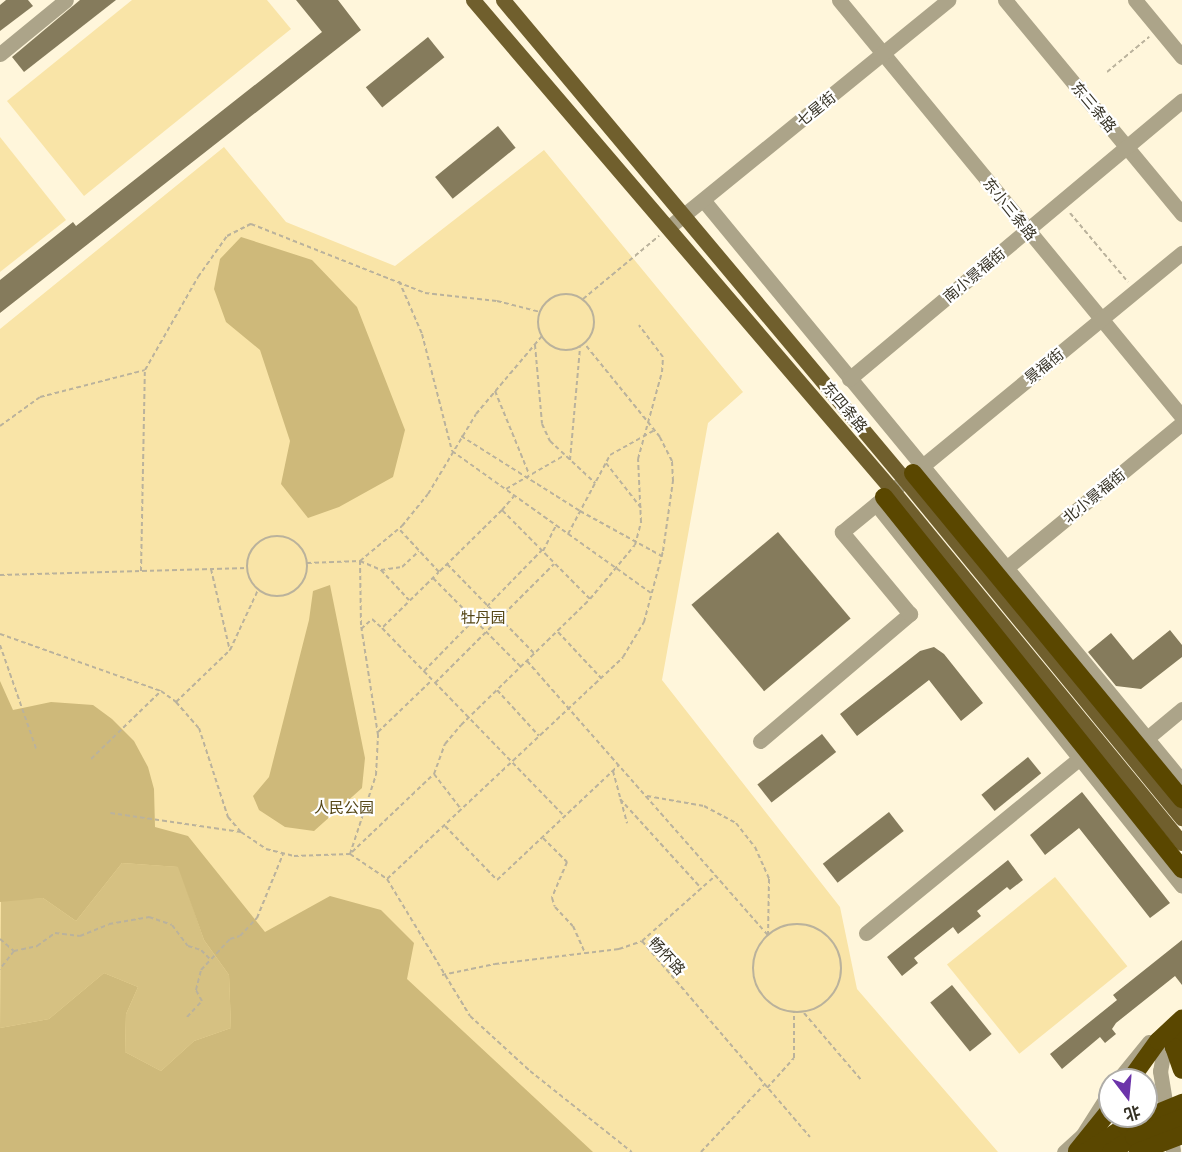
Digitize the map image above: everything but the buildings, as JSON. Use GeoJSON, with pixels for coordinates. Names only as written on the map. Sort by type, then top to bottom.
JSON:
{"type":"FeatureCollection","features":[{"type":"Feature","properties":{"kind":"highway"},"geometry":{"type":"LineString","coordinates":[[913,473],[957,556],[1182,869]]}},
{"type":"Feature","properties":{"kind":"highway"},"geometry":{"type":"LineString","coordinates":[[884,497],[957,556],[1182,799]]}},
{"type":"Feature","properties":{"kind":"highway"},"geometry":{"type":"LineString","coordinates":[[1180,1021],[1174,1047],[1182,1070]]}},
{"type":"Feature","properties":{"kind":"highway"},"geometry":{"type":"LineString","coordinates":[[1139,1068],[1158,1041],[1180,1021]]}},
{"type":"Feature","properties":{"kind":"highway"},"geometry":{"type":"LineString","coordinates":[[1086,1152],[1126,1126],[1182,1103]]}},
{"type":"Feature","properties":{"kind":"highway"},"geometry":{"type":"LineString","coordinates":[[1111,1152],[1134,1137],[1182,1118]]}},
{"type":"Feature","properties":{"kind":"highway"},"geometry":{"type":"LineString","coordinates":[[1077,1152],[1098,1125]]}},
{"type":"Feature","properties":{"kind":"highway"},"geometry":{"type":"LineString","coordinates":[[1138,1152],[1177,1146]]}},
{"type":"Feature","properties":{"kind":"main road","name":"东四条路"},"geometry":{"type":"LineString","coordinates":[[473,0],[669,227],[884,497]]}},
{"type":"Feature","properties":{"kind":"main road"},"geometry":{"type":"LineString","coordinates":[[503,0],[683,218],[913,473]]}},
{"type":"Feature","properties":{"kind":"main road"},"geometry":{"type":"LineString","coordinates":[[957,556],[1182,818]]}},
{"type":"Feature","properties":{"kind":"main road"},"geometry":{"type":"LineString","coordinates":[[957,556],[1182,843]]}},
{"type":"Feature","properties":{"kind":"street"},"geometry":{"type":"LineString","coordinates":[[0,54],[66,0]]}},
{"type":"Feature","properties":{"kind":"street","name":"东小三条路"},"geometry":{"type":"LineString","coordinates":[[839,0],[1182,417]]}},
{"type":"Feature","properties":{"kind":"street","name":"七星街"},"geometry":{"type":"LineString","coordinates":[[669,227],[704,201],[948,0]]}},
{"type":"Feature","properties":{"kind":"street","name":"东三条路"},"geometry":{"type":"LineString","coordinates":[[1005,0],[1182,214]]}},
{"type":"Feature","properties":{"kind":"street"},"geometry":{"type":"LineString","coordinates":[[1136,0],[1182,57]]}},
{"type":"Feature","properties":{"kind":"street","name":"南小景福街"},"geometry":{"type":"LineString","coordinates":[[849,379],[1182,101]]}},
{"type":"Feature","properties":{"kind":"street"},"geometry":{"type":"LineString","coordinates":[[704,201],[849,379],[913,473],[1005,569],[1182,781]]}},
{"type":"Feature","properties":{"kind":"street","name":"景福街"},"geometry":{"type":"LineString","coordinates":[[760,741],[910,614],[842,532],[1182,253]]}},
{"type":"Feature","properties":{"kind":"street","name":"北小景福街"},"geometry":{"type":"LineString","coordinates":[[1005,569],[1182,423]]}},
{"type":"Feature","properties":{"kind":"street"},"geometry":{"type":"LineString","coordinates":[[884,497],[1080,758],[1182,885]]}},
{"type":"Feature","properties":{"kind":"street"},"geometry":{"type":"LineString","coordinates":[[1146,739],[1182,709]]}},
{"type":"Feature","properties":{"kind":"street"},"geometry":{"type":"LineString","coordinates":[[866,933],[1080,758]]}},
{"type":"Feature","properties":{"kind":"street"},"geometry":{"type":"LineString","coordinates":[[1177,1146],[1160,1071],[1165,1038],[1180,1021]]}},
{"type":"Feature","properties":{"kind":"street"},"geometry":{"type":"LineString","coordinates":[[1127,1068],[1145,1045],[1180,1021]]}},
{"type":"Feature","properties":{"kind":"street"},"geometry":{"type":"LineString","coordinates":[[1064,1152],[1082,1136],[1098,1111]]}},
{"type":"Feature","properties":{"kind":"path"},"geometry":{"type":"LineString","coordinates":[[1107,72],[1159,28]]}},
{"type":"Feature","properties":{"kind":"path"},"geometry":{"type":"LineString","coordinates":[[1061,202],[1135,291]]}},
{"type":"Feature","properties":{"kind":"path"},"geometry":{"type":"LineString","coordinates":[[141,571],[145,370],[198,277],[227,236],[250,224],[425,293],[497,301],[540,312]]}},
{"type":"Feature","properties":{"kind":"path"},"geometry":{"type":"LineString","coordinates":[[583,299],[669,227]]}},
{"type":"Feature","properties":{"kind":"path"},"geometry":{"type":"LineString","coordinates":[[399,281],[422,334],[452,451],[651,593]]}},
{"type":"Feature","properties":{"kind":"path"},"geometry":{"type":"LineString","coordinates":[[556,296],[583,299],[589,306],[594,323],[584,343],[562,350],[542,336],[538,324],[540,312],[556,296]]}},
{"type":"Feature","properties":{"kind":"path"},"geometry":{"type":"LineString","coordinates":[[350,854],[434,774],[445,744],[468,718],[618,570],[635,545],[641,509],[638,459],[662,372],[663,357],[639,325]]}},
{"type":"Feature","properties":{"kind":"path"},"geometry":{"type":"LineString","coordinates":[[360,561],[399,529],[428,494],[461,436],[494,390],[542,336]]}},
{"type":"Feature","properties":{"kind":"path"},"geometry":{"type":"LineString","coordinates":[[535,343],[542,424],[550,441],[595,483]]}},
{"type":"Feature","properties":{"kind":"path"},"geometry":{"type":"LineString","coordinates":[[387,879],[540,737],[634,643],[662,556],[673,481],[672,461],[655,430],[584,343]]}},
{"type":"Feature","properties":{"kind":"path"},"geometry":{"type":"LineString","coordinates":[[570,460],[580,346]]}},
{"type":"Feature","properties":{"kind":"path"},"geometry":{"type":"LineString","coordinates":[[0,426],[40,397],[145,370]]}},
{"type":"Feature","properties":{"kind":"path"},"geometry":{"type":"LineString","coordinates":[[494,390],[529,474]]}},
{"type":"Feature","properties":{"kind":"path"},"geometry":{"type":"LineString","coordinates":[[568,534],[616,448],[655,430]]}},
{"type":"Feature","properties":{"kind":"path"},"geometry":{"type":"LineString","coordinates":[[461,436],[635,545],[662,556]]}},
{"type":"Feature","properties":{"kind":"path"},"geometry":{"type":"LineString","coordinates":[[506,489],[529,474],[565,456]]}},
{"type":"Feature","properties":{"kind":"path"},"geometry":{"type":"LineString","coordinates":[[606,463],[623,480],[641,509]]}},
{"type":"Feature","properties":{"kind":"path"},"geometry":{"type":"LineString","coordinates":[[382,628],[502,510],[514,495]]}},
{"type":"Feature","properties":{"kind":"path"},"geometry":{"type":"LineString","coordinates":[[502,510],[590,599]]}},
{"type":"Feature","properties":{"kind":"path"},"geometry":{"type":"LineString","coordinates":[[424,671],[542,551],[556,525]]}},
{"type":"Feature","properties":{"kind":"path"},"geometry":{"type":"LineString","coordinates":[[399,529],[439,572]]}},
{"type":"Feature","properties":{"kind":"path"},"geometry":{"type":"LineString","coordinates":[[273,536],[291,540],[299,546],[307,563],[306,573],[295,589],[277,596],[258,589],[248,568],[256,545],[273,536]]}},
{"type":"Feature","properties":{"kind":"path"},"geometry":{"type":"LineString","coordinates":[[381,570],[402,567],[419,551]]}},
{"type":"Feature","properties":{"kind":"path"},"geometry":{"type":"LineString","coordinates":[[350,854],[376,775],[378,732],[361,629],[360,561]]}},
{"type":"Feature","properties":{"kind":"path"},"geometry":{"type":"LineString","coordinates":[[307,563],[360,561],[381,570],[410,601]]}},
{"type":"Feature","properties":{"kind":"path"},"geometry":{"type":"LineString","coordinates":[[435,683],[554,563]]}},
{"type":"Feature","properties":{"kind":"path"},"geometry":{"type":"LineString","coordinates":[[447,564],[534,653]]}},
{"type":"Feature","properties":{"kind":"path"},"geometry":{"type":"LineString","coordinates":[[0,575],[248,568]]}},
{"type":"Feature","properties":{"kind":"path"},"geometry":{"type":"LineString","coordinates":[[211,569],[230,651]]}},
{"type":"Feature","properties":{"kind":"path"},"geometry":{"type":"LineString","coordinates":[[433,578],[520,667]]}},
{"type":"Feature","properties":{"kind":"path"},"geometry":{"type":"LineString","coordinates":[[176,702],[230,651],[258,589]]}},
{"type":"Feature","properties":{"kind":"path"},"geometry":{"type":"LineString","coordinates":[[361,629],[372,619],[382,628],[564,816]]}},
{"type":"Feature","properties":{"kind":"path"},"geometry":{"type":"LineString","coordinates":[[557,631],[601,678]]}},
{"type":"Feature","properties":{"kind":"path"},"geometry":{"type":"LineString","coordinates":[[0,634],[161,691],[176,702],[199,728],[228,817],[241,832],[266,849],[284,854],[350,854],[387,879],[442,975],[470,1016],[530,1071],[632,1152]]}},
{"type":"Feature","properties":{"kind":"path"},"geometry":{"type":"LineString","coordinates":[[0,645],[37,751]]}},
{"type":"Feature","properties":{"kind":"path"},"geometry":{"type":"LineString","coordinates":[[527,661],[768,935]]}},
{"type":"Feature","properties":{"kind":"path"},"geometry":{"type":"LineString","coordinates":[[378,732],[432,680]]}},
{"type":"Feature","properties":{"kind":"path"},"geometry":{"type":"LineString","coordinates":[[497,690],[540,737]]}},
{"type":"Feature","properties":{"kind":"path"},"geometry":{"type":"LineString","coordinates":[[91,759],[161,691]]}},
{"type":"Feature","properties":{"kind":"path"},"geometry":{"type":"LineString","coordinates":[[445,826],[497,880],[619,765]]}},
{"type":"Feature","properties":{"kind":"path"},"geometry":{"type":"LineString","coordinates":[[613,771],[627,823]]}},
{"type":"Feature","properties":{"kind":"path"},"geometry":{"type":"LineString","coordinates":[[434,774],[462,810]]}},
{"type":"Feature","properties":{"kind":"path"},"geometry":{"type":"LineString","coordinates":[[646,796],[704,806],[736,823],[755,847],[770,879],[768,935]]}},
{"type":"Feature","properties":{"kind":"path"},"geometry":{"type":"LineString","coordinates":[[620,799],[700,888]]}},
{"type":"Feature","properties":{"kind":"path"},"geometry":{"type":"LineString","coordinates":[[110,813],[241,832]]}},
{"type":"Feature","properties":{"kind":"path"},"geometry":{"type":"LineString","coordinates":[[542,837],[567,862],[552,898],[555,907],[573,926],[585,953]]}},
{"type":"Feature","properties":{"kind":"path"},"geometry":{"type":"LineString","coordinates":[[187,1017],[201,1001],[197,979],[210,959],[257,918],[284,854]]}},
{"type":"Feature","properties":{"kind":"path"},"geometry":{"type":"LineString","coordinates":[[642,941],[716,875]]}},
{"type":"Feature","properties":{"kind":"path"},"geometry":{"type":"LineString","coordinates":[[0,969],[14,951],[37,946],[55,933],[80,936],[109,924],[149,917],[172,925],[188,946],[201,950],[210,959]]}},
{"type":"Feature","properties":{"kind":"path"},"geometry":{"type":"LineString","coordinates":[[798,923],[819,930],[835,944],[842,972],[838,986],[824,1003],[804,1012],[794,1012],[774,1007],[755,984],[754,955],[768,935],[784,925],[798,923]]}},
{"type":"Feature","properties":{"kind":"path"},"geometry":{"type":"LineString","coordinates":[[0,939],[14,951]]}},
{"type":"Feature","properties":{"kind":"path","name":"畅怀路"},"geometry":{"type":"LineString","coordinates":[[442,975],[495,964],[619,949],[642,941],[810,1137]]}},
{"type":"Feature","properties":{"kind":"path"},"geometry":{"type":"LineString","coordinates":[[767,1088],[794,1058],[794,1012]]}},
{"type":"Feature","properties":{"kind":"path"},"geometry":{"type":"LineString","coordinates":[[804,1012],[862,1081]]}},
{"type":"Feature","properties":{"kind":"path"},"geometry":{"type":"LineString","coordinates":[[701,1152],[764,1085]]}},
{"type":"Feature","properties":{"kind":"green space"},"geometry":{"type":"Polygon","coordinates":[[[132,0],[267,0],[291,29],[84,196],[7,101],[132,0]]]}},
{"type":"Feature","properties":{"kind":"green space"},"geometry":{"type":"Polygon","coordinates":[[[0,137],[66,220],[0,272],[0,137]]]}},
{"type":"Feature","properties":{"kind":"green space","name":"人民公园"},"geometry":{"type":"Polygon","coordinates":[[[224,147],[286,222],[395,266],[544,150],[743,392],[708,423],[662,680],[840,907],[857,989],[998,1152],[0,1152],[0,329],[224,147]]]}},
{"type":"Feature","properties":{"kind":"green space"},"geometry":{"type":"Polygon","coordinates":[[[1055,877],[1127,966],[1019,1054],[947,964],[1055,877]]]}},
{"type":"Feature","properties":{"kind":"shaded area"},"geometry":{"type":"Polygon","coordinates":[[[241,237],[312,260],[357,307],[405,430],[393,477],[339,507],[308,518],[281,484],[290,441],[260,350],[226,322],[214,289],[220,259],[241,237]]]}},
{"type":"Feature","properties":{"kind":"shaded area"},"geometry":{"type":"Polygon","coordinates":[[[330,585],[365,758],[362,788],[314,831],[285,827],[259,810],[253,796],[269,777],[309,620],[313,591],[330,585]]]}},
{"type":"Feature","properties":{"kind":"shaded area"},"geometry":{"type":"Polygon","coordinates":[[[0,681],[13,710],[51,702],[93,705],[112,719],[134,741],[148,767],[154,789],[155,827],[188,836],[265,932],[330,896],[381,910],[414,943],[407,979],[593,1152],[0,1152],[0,1028],[49,1019],[104,973],[138,987],[126,1014],[125,1052],[161,1071],[194,1041],[231,1028],[229,975],[204,940],[178,867],[122,863],[76,921],[43,898],[0,902],[0,681]]]}},
{"type":"Feature","properties":{"kind":"shaded area"},"geometry":{"type":"Polygon","coordinates":[[[122,863],[179,867],[204,940],[229,975],[231,1028],[194,1041],[161,1071],[125,1052],[126,1014],[138,987],[104,973],[49,1019],[0,1028],[1,900],[43,898],[76,921],[122,863]]]}},
{"type":"Feature","properties":{"kind":"park label","name":"牡丹园"},"geometry":{"type":"Point","coordinates":[483,618]}}]}
